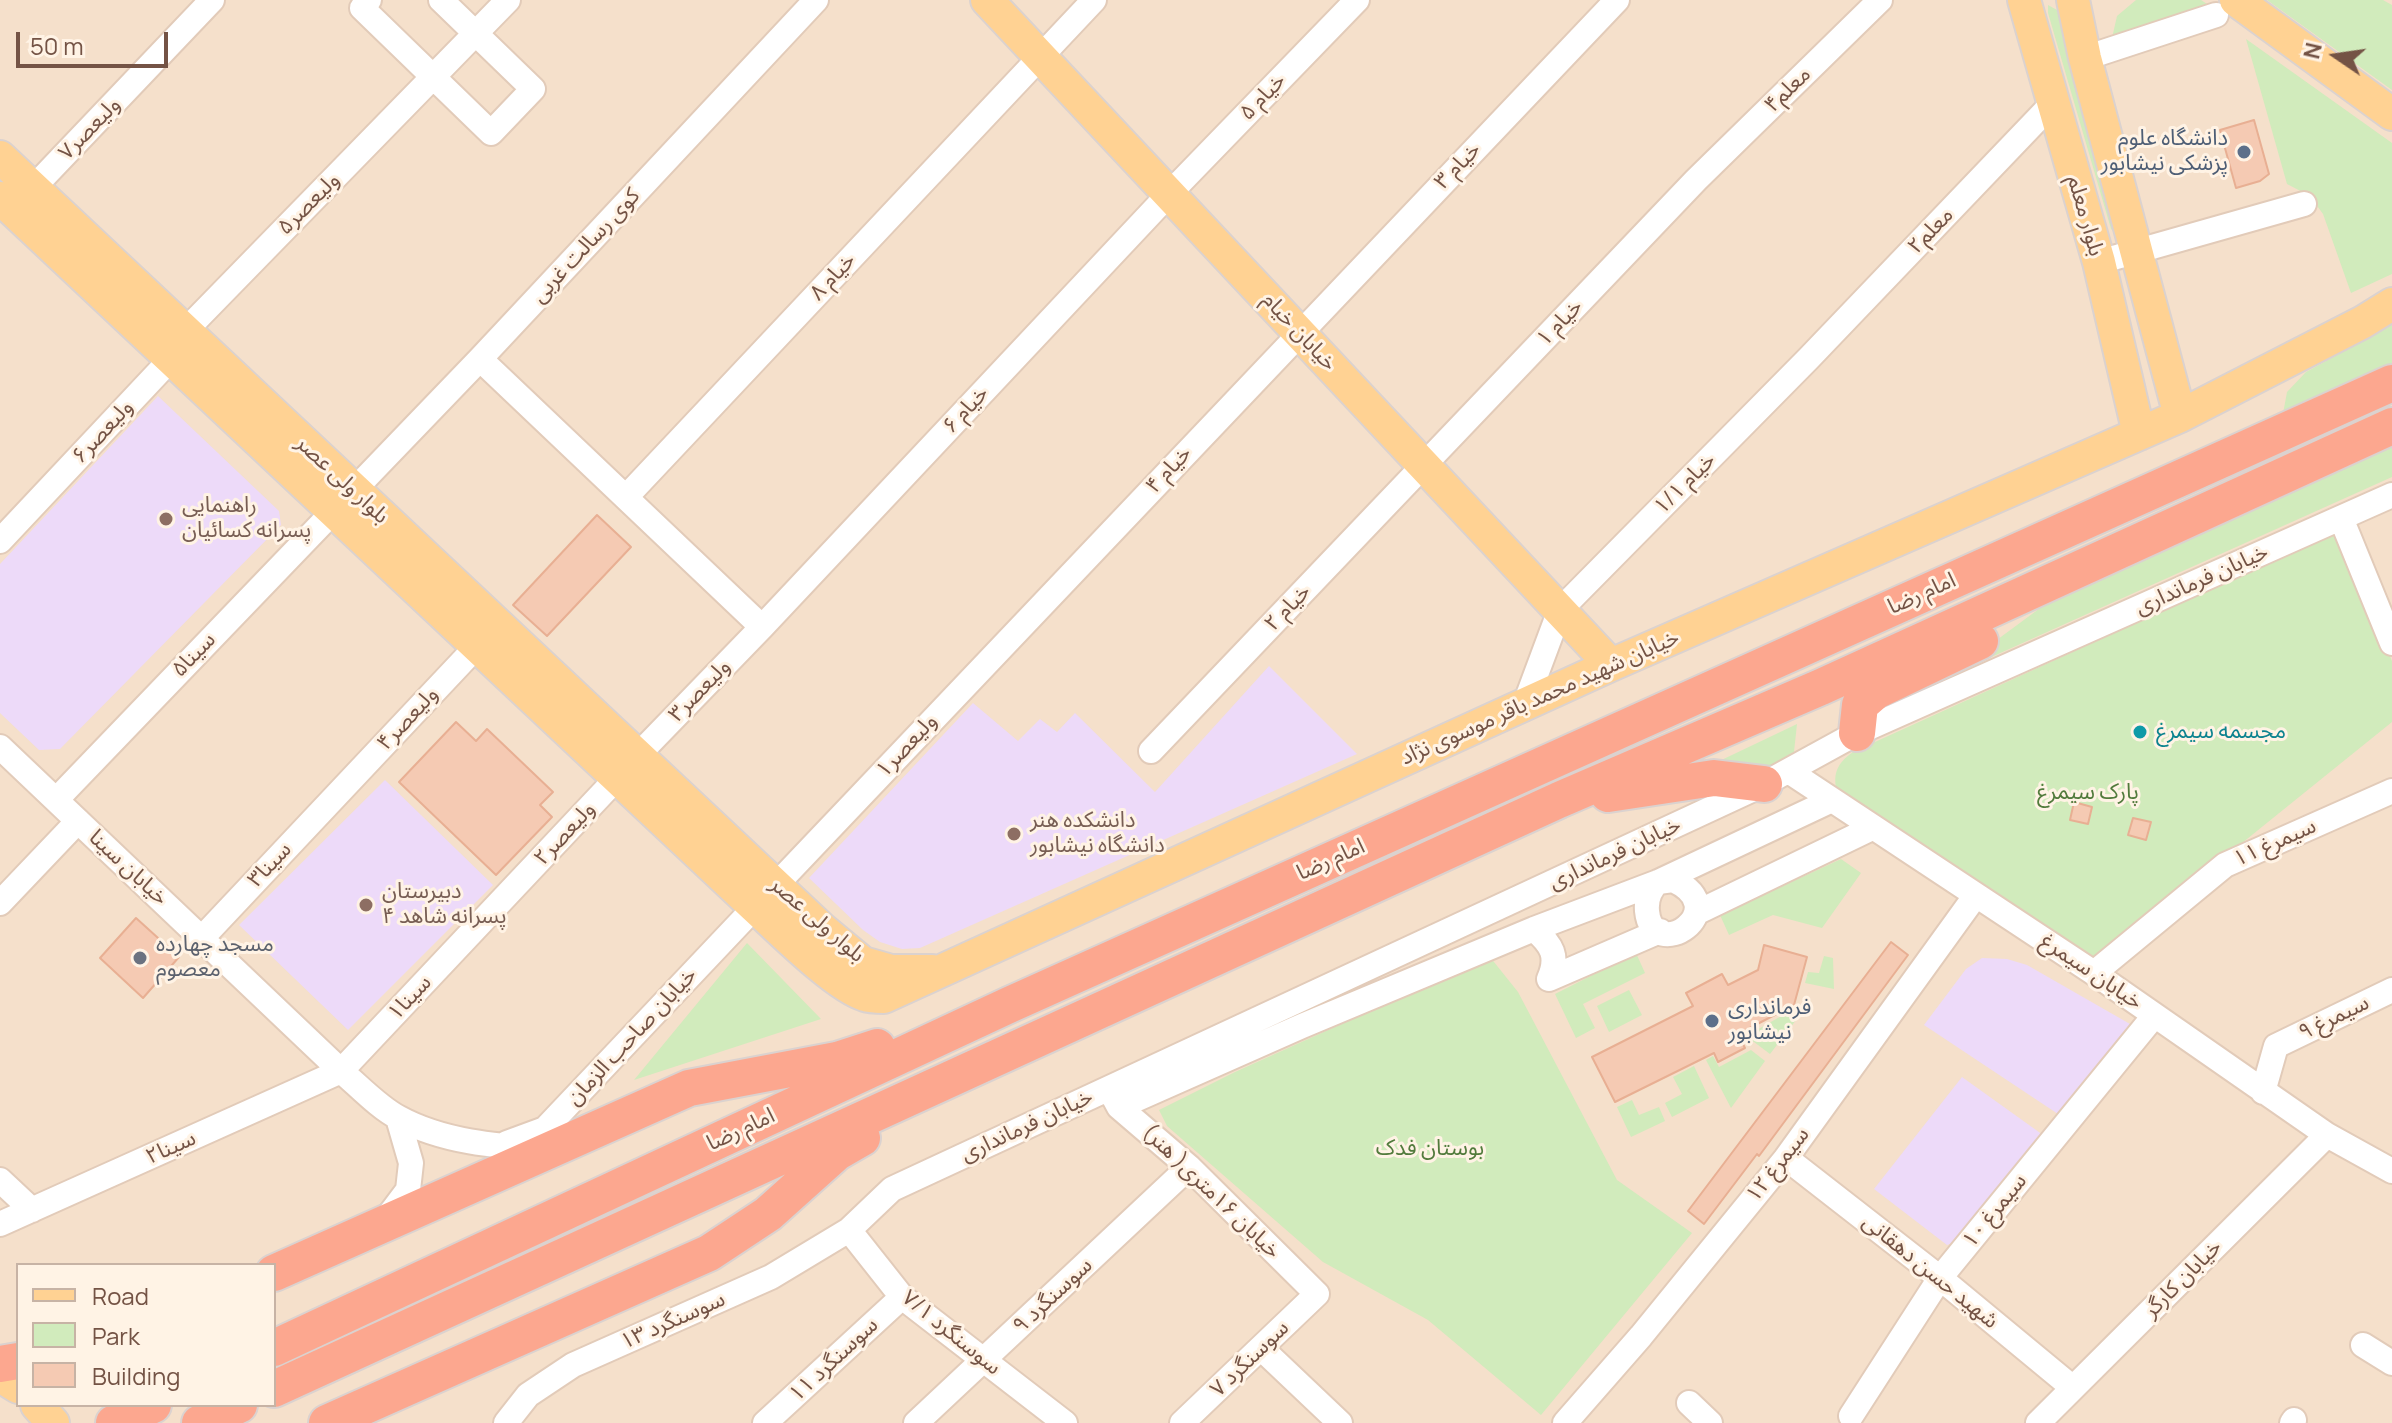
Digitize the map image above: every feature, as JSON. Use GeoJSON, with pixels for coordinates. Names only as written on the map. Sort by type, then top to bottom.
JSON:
{"type":"FeatureCollection","features":[{"type":"Feature","properties":{"kind":"highway","name":"امام رضا"},"geometry":{"type":"LineString","coordinates":[[276,1347],[1009,1005],[2392,383]]}},
{"type":"Feature","properties":{"kind":"highway","name":"امام رضا"},"geometry":{"type":"LineString","coordinates":[[276,1388],[1559,800],[1807,693],[2392,426]]}},
{"type":"Feature","properties":{"kind":"highway"},"geometry":{"type":"LineString","coordinates":[[1857,733],[1860,705],[1876,691],[1987,638],[2008,622],[2042,586]]}},
{"type":"Feature","properties":{"kind":"highway"},"geometry":{"type":"LineString","coordinates":[[1559,800],[1714,778],[1777,778]]}},
{"type":"Feature","properties":{"kind":"highway"},"geometry":{"type":"LineString","coordinates":[[276,1272],[689,1088],[837,1060],[1009,1005]]}},
{"type":"Feature","properties":{"kind":"highway"},"geometry":{"type":"LineString","coordinates":[[327,1423],[709,1253],[768,1214],[836,1153],[1029,1043]]}},
{"type":"Feature","properties":{"kind":"highway"},"geometry":{"type":"LineString","coordinates":[[114,1423],[149,1407]]}},
{"type":"Feature","properties":{"kind":"highway"},"geometry":{"type":"LineString","coordinates":[[200,1423],[235,1407]]}},
{"type":"Feature","properties":{"kind":"main road","name":"خیابان خیام"},"geometry":{"type":"LineString","coordinates":[[987,0],[1611,665]]}},
{"type":"Feature","properties":{"kind":"main road","name":"بلوار معلم"},"geometry":{"type":"LineString","coordinates":[[2024,0],[2099,262],[2139,434]]}},
{"type":"Feature","properties":{"kind":"main road","name":"بلوار معلم"},"geometry":{"type":"LineString","coordinates":[[2073,0],[2085,58],[2180,416]]}},
{"type":"Feature","properties":{"kind":"main road"},"geometry":{"type":"LineString","coordinates":[[2226,8],[2392,114]]}},
{"type":"Feature","properties":{"kind":"main road","name":"بلوار ولی عصر"},"geometry":{"type":"LineString","coordinates":[[0,157],[11,204],[178,345],[765,896],[863,963],[891,971],[943,970]]}},
{"type":"Feature","properties":{"kind":"main road","name":"خیابان شهید محمد باقر موسوی نژاد"},"geometry":{"type":"LineString","coordinates":[[943,970],[1611,665],[2180,416],[2392,304]]}},
{"type":"Feature","properties":{"kind":"main road","name":"بلوار ولی عصر"},"geometry":{"type":"LineString","coordinates":[[342,500],[477,646],[627,767]]}},
{"type":"Feature","properties":{"kind":"main road"},"geometry":{"type":"LineString","coordinates":[[39,1407],[53,1423]]}},
{"type":"Feature","properties":{"kind":"street","name":"ولیعصر۷"},"geometry":{"type":"LineString","coordinates":[[11,204],[212,0]]}},
{"type":"Feature","properties":{"kind":"street"},"geometry":{"type":"LineString","coordinates":[[369,0],[362,8],[491,133],[533,89],[441,0]]}},
{"type":"Feature","properties":{"kind":"street","name":"ولیعصر۵"},"geometry":{"type":"LineString","coordinates":[[178,345],[508,0]]}},
{"type":"Feature","properties":{"kind":"street","name":"کوی رسالت غربی"},"geometry":{"type":"LineString","coordinates":[[342,500],[480,359],[816,0]]}},
{"type":"Feature","properties":{"kind":"street","name":"خیام ۸"},"geometry":{"type":"LineString","coordinates":[[626,497],[1094,0]]}},
{"type":"Feature","properties":{"kind":"street","name":"خیام ۵"},"geometry":{"type":"LineString","coordinates":[[1169,194],[1357,0]]}},
{"type":"Feature","properties":{"kind":"street","name":"خیام ۳"},"geometry":{"type":"LineString","coordinates":[[1299,332],[1617,0]]}},
{"type":"Feature","properties":{"kind":"street","name":"معلم۴"},"geometry":{"type":"LineString","coordinates":[[1696,180],[1880,0]]}},
{"type":"Feature","properties":{"kind":"street"},"geometry":{"type":"LineString","coordinates":[[2085,58],[2226,8]]}},
{"type":"Feature","properties":{"kind":"street","name":"معلم۲"},"geometry":{"type":"LineString","coordinates":[[1809,358],[2053,103]]}},
{"type":"Feature","properties":{"kind":"street","name":"خیام ۱"},"geometry":{"type":"LineString","coordinates":[[1424,465],[1696,180]]}},
{"type":"Feature","properties":{"kind":"street","name":"خیام ۶"},"geometry":{"type":"LineString","coordinates":[[762,627],[1169,194]]}},
{"type":"Feature","properties":{"kind":"street"},"geometry":{"type":"LineString","coordinates":[[2099,262],[2304,204]]}},
{"type":"Feature","properties":{"kind":"street","name":"خیام ۴"},"geometry":{"type":"LineString","coordinates":[[1039,607],[1299,332]]}},
{"type":"Feature","properties":{"kind":"street","name":"ولیعصر۶"},"geometry":{"type":"LineString","coordinates":[[0,541],[178,345]]}},
{"type":"Feature","properties":{"kind":"street","name":"خیام ۱/۱"},"geometry":{"type":"LineString","coordinates":[[1560,610],[1809,358]]}},
{"type":"Feature","properties":{"kind":"street"},"geometry":{"type":"LineString","coordinates":[[480,359],[762,627]]}},
{"type":"Feature","properties":{"kind":"street","name":"خیام ۲"},"geometry":{"type":"LineString","coordinates":[[1151,751],[1424,465]]}},
{"type":"Feature","properties":{"kind":"street","name":"خیابان فرمانداری"},"geometry":{"type":"LineString","coordinates":[[849,1230],[892,1189],[1114,1098],[1777,778],[1857,733],[2392,495]]}},
{"type":"Feature","properties":{"kind":"street","name":"سینا۵"},"geometry":{"type":"LineString","coordinates":[[56,800],[342,500]]}},
{"type":"Feature","properties":{"kind":"street"},"geometry":{"type":"LineString","coordinates":[[2341,518],[2392,643]]}},
{"type":"Feature","properties":{"kind":"street","name":"ولیعصر۱"},"geometry":{"type":"LineString","coordinates":[[765,896],[1039,607]]}},
{"type":"Feature","properties":{"kind":"street"},"geometry":{"type":"LineString","coordinates":[[1525,704],[1560,610]]}},
{"type":"Feature","properties":{"kind":"street","name":"ولیعصر۳"},"geometry":{"type":"LineString","coordinates":[[627,767],[762,627]]}},
{"type":"Feature","properties":{"kind":"street","name":"ولیعصر۴"},"geometry":{"type":"LineString","coordinates":[[339,792],[477,646]]}},
{"type":"Feature","properties":{"kind":"street","name":"خیابان سینا"},"geometry":{"type":"LineString","coordinates":[[0,747],[341,1071],[398,1118],[443,1135],[497,1146],[551,1150]]}},
{"type":"Feature","properties":{"kind":"street","name":"ولیعصر۲"},"geometry":{"type":"LineString","coordinates":[[479,924],[627,767]]}},
{"type":"Feature","properties":{"kind":"street","name":"خیابان سیمرغ"},"geometry":{"type":"LineString","coordinates":[[1777,778],[1832,800],[2094,973],[2327,1135],[2392,1171]]}},
{"type":"Feature","properties":{"kind":"street","name":"سیمرغ ۱۱"},"geometry":{"type":"LineString","coordinates":[[2094,973],[2225,865],[2392,791]]}},
{"type":"Feature","properties":{"kind":"street","name":"سینا۳"},"geometry":{"type":"LineString","coordinates":[[202,938],[339,792]]}},
{"type":"Feature","properties":{"kind":"street"},"geometry":{"type":"LineString","coordinates":[[1114,1098],[1302,1026],[1534,929],[1658,882],[1832,800]]}},
{"type":"Feature","properties":{"kind":"street"},"geometry":{"type":"LineString","coordinates":[[0,903],[78,821]]}},
{"type":"Feature","properties":{"kind":"street"},"geometry":{"type":"LineString","coordinates":[[1696,913],[1872,828]]}},
{"type":"Feature","properties":{"kind":"street"},"geometry":{"type":"LineString","coordinates":[[1673,880],[1689,889],[1696,904],[1696,913],[1683,932],[1667,934],[1653,926],[1647,911],[1649,895],[1658,882],[1673,880]]}},
{"type":"Feature","properties":{"kind":"street","name":"سیمرغ ۱۲"},"geometry":{"type":"LineString","coordinates":[[1565,1423],[1641,1336],[1786,1158],[1976,895]]}},
{"type":"Feature","properties":{"kind":"street","name":"خیابان صاحب الزمان"},"geometry":{"type":"LineString","coordinates":[[497,1146],[545,1129],[765,896]]}},
{"type":"Feature","properties":{"kind":"street","name":"سینا۱"},"geometry":{"type":"LineString","coordinates":[[341,1071],[479,924]]}},
{"type":"Feature","properties":{"kind":"street"},"geometry":{"type":"LineString","coordinates":[[1534,929],[1550,943],[1555,956],[1549,979],[1660,931]]}},
{"type":"Feature","properties":{"kind":"street","name":"سیمرغ ۹"},"geometry":{"type":"LineString","coordinates":[[2263,1092],[2276,1046],[2392,990]]}},
{"type":"Feature","properties":{"kind":"street","name":"سیمرغ ۱۰"},"geometry":{"type":"LineString","coordinates":[[1851,1416],[1940,1278],[2154,1016]]}},
{"type":"Feature","properties":{"kind":"street","name":"سینا۲"},"geometry":{"type":"LineString","coordinates":[[0,1224],[341,1071]]}},
{"type":"Feature","properties":{"kind":"street","name":"خیابان ۱۶متری( هنر)"},"geometry":{"type":"LineString","coordinates":[[1114,1098],[1189,1167],[1317,1294]]}},
{"type":"Feature","properties":{"kind":"street"},"geometry":{"type":"LineString","coordinates":[[382,1226],[408,1190],[411,1163],[398,1118]]}},
{"type":"Feature","properties":{"kind":"street","name":"خیابان کارگر"},"geometry":{"type":"LineString","coordinates":[[2038,1423],[2327,1135]]}},
{"type":"Feature","properties":{"kind":"street","name":"شهید حسن دهقانی"},"geometry":{"type":"LineString","coordinates":[[1786,1158],[1940,1278],[2073,1388]]}},
{"type":"Feature","properties":{"kind":"street","name":"سوسنگرد ۹"},"geometry":{"type":"LineString","coordinates":[[916,1423],[1189,1167]]}},
{"type":"Feature","properties":{"kind":"street"},"geometry":{"type":"LineString","coordinates":[[0,1180],[32,1210]]}},
{"type":"Feature","properties":{"kind":"street","name":"سوسنگرد ۷/۱"},"geometry":{"type":"LineString","coordinates":[[849,1230],[902,1297],[1065,1423]]}},
{"type":"Feature","properties":{"kind":"street","name":"سوسنگرد ۱۳"},"geometry":{"type":"LineString","coordinates":[[506,1423],[528,1395],[573,1365],[771,1277],[849,1230]]}},
{"type":"Feature","properties":{"kind":"street","name":"سوسنگرد ۷"},"geometry":{"type":"LineString","coordinates":[[1182,1423],[1317,1294]]}},
{"type":"Feature","properties":{"kind":"street","name":"سوسنگرد ۱۱"},"geometry":{"type":"LineString","coordinates":[[765,1423],[902,1297]]}},
{"type":"Feature","properties":{"kind":"street"},"geometry":{"type":"LineString","coordinates":[[2363,1345],[2392,1363]]}},
{"type":"Feature","properties":{"kind":"street"},"geometry":{"type":"LineString","coordinates":[[1262,1349],[1340,1423]]}},
{"type":"Feature","properties":{"kind":"street"},"geometry":{"type":"LineString","coordinates":[[1689,1403],[1710,1423]]}},
{"type":"Feature","properties":{"kind":"shaded area"},"geometry":{"type":"Polygon","coordinates":[[[0,0],[2392,0],[2392,1423],[0,1423],[0,0]]]}},
{"type":"Feature","properties":{"kind":"shaded area"},"geometry":{"type":"Polygon","coordinates":[[[158,396],[279,511],[281,525],[60,749],[39,750],[0,713],[0,564],[158,396]]]}},
{"type":"Feature","properties":{"kind":"shaded area","name":"دانشکده هنر دانشگاه نیشابور"},"geometry":{"type":"Polygon","coordinates":[[[1269,666],[1357,754],[920,948],[902,949],[880,942],[863,930],[809,878],[973,703],[1018,741],[1040,719],[1057,732],[1075,713],[1155,792],[1269,666]]]}},
{"type":"Feature","properties":{"kind":"shaded area","name":"دبیرستان پسرانه شاهد ۴"},"geometry":{"type":"Polygon","coordinates":[[[385,780],[493,885],[348,1030],[239,925],[385,780]]]}},
{"type":"Feature","properties":{"kind":"shaded area"},"geometry":{"type":"Polygon","coordinates":[[[1982,958],[2007,959],[2027,965],[2130,1024],[2058,1114],[1924,1025],[1966,969],[1982,958]]]}},
{"type":"Feature","properties":{"kind":"shaded area"},"geometry":{"type":"Polygon","coordinates":[[[1962,1077],[2043,1135],[1961,1240],[1947,1245],[1874,1189],[1962,1077]]]}},
{"type":"Feature","properties":{"kind":"green space"},"geometry":{"type":"Polygon","coordinates":[[[2136,0],[2201,0],[2213,8],[2112,38],[2117,16],[2136,0]]]}},
{"type":"Feature","properties":{"kind":"green space"},"geometry":{"type":"Polygon","coordinates":[[[2267,0],[2383,0],[2392,5],[2392,90],[2267,0]]]}},
{"type":"Feature","properties":{"kind":"green space"},"geometry":{"type":"Polygon","coordinates":[[[2048,5],[2057,10],[2120,224],[2117,235],[2111,229],[2048,5]]]}},
{"type":"Feature","properties":{"kind":"green space"},"geometry":{"type":"Polygon","coordinates":[[[2246,39],[2392,143],[2392,274],[2351,293],[2323,214],[2310,196],[2287,184],[2246,39]]]}},
{"type":"Feature","properties":{"kind":"green space"},"geometry":{"type":"Polygon","coordinates":[[[2392,325],[2392,367],[2282,419],[2287,392],[2306,372],[2392,325]]]}},
{"type":"Feature","properties":{"kind":"green space"},"geometry":{"type":"Polygon","coordinates":[[[2392,444],[2392,477],[1898,699],[1990,645],[2051,600],[2392,444]]]}},
{"type":"Feature","properties":{"kind":"green space","name":"پارک سیمرغ"},"geometry":{"type":"Polygon","coordinates":[[[2336,532],[2392,661],[2392,722],[2097,960],[1848,799],[1836,787],[1838,767],[1853,752],[2336,532]]]}},
{"type":"Feature","properties":{"kind":"green space"},"geometry":{"type":"Polygon","coordinates":[[[1797,724],[1794,752],[1764,769],[1711,765],[1797,724]]]}},
{"type":"Feature","properties":{"kind":"green space"},"geometry":{"type":"Polygon","coordinates":[[[1841,859],[1861,873],[1822,928],[1773,915],[1729,935],[1720,915],[1841,859]]]}},
{"type":"Feature","properties":{"kind":"green space"},"geometry":{"type":"Polygon","coordinates":[[[747,943],[821,1019],[634,1080],[747,943]]]}},
{"type":"Feature","properties":{"kind":"green space"},"geometry":{"type":"Polygon","coordinates":[[[1636,953],[1645,973],[1583,1004],[1595,1028],[1576,1038],[1555,994],[1636,953]]]}},
{"type":"Feature","properties":{"kind":"green space"},"geometry":{"type":"Polygon","coordinates":[[[1824,956],[1833,958],[1834,989],[1805,983],[1808,972],[1819,973],[1824,956]]]}},
{"type":"Feature","properties":{"kind":"green space","name":"بوستان فدک"},"geometry":{"type":"Polygon","coordinates":[[[1490,957],[1518,992],[1617,1180],[1692,1233],[1541,1415],[1428,1320],[1323,1262],[1167,1126],[1159,1110],[1235,1072],[1490,957]]]}},
{"type":"Feature","properties":{"kind":"green space"},"geometry":{"type":"Polygon","coordinates":[[[1629,990],[1642,1015],[1609,1032],[1597,1006],[1629,990]]]}},
{"type":"Feature","properties":{"kind":"green space"},"geometry":{"type":"Polygon","coordinates":[[[1792,1010],[1803,1011],[1770,1054],[1746,1036],[1792,1010]]]}},
{"type":"Feature","properties":{"kind":"green space"},"geometry":{"type":"Polygon","coordinates":[[[1751,1050],[1765,1061],[1731,1108],[1706,1060],[1713,1056],[1719,1067],[1751,1050]]]}},
{"type":"Feature","properties":{"kind":"green space"},"geometry":{"type":"Polygon","coordinates":[[[1694,1066],[1709,1098],[1672,1117],[1665,1103],[1682,1094],[1673,1077],[1694,1066]]]}},
{"type":"Feature","properties":{"kind":"green space"},"geometry":{"type":"Polygon","coordinates":[[[1632,1100],[1639,1115],[1659,1107],[1665,1121],[1631,1137],[1617,1107],[1632,1100]]]}},
{"type":"Feature","properties":{"kind":"building","name":"دانشگاه علوم پزشکی نیشابور"},"geometry":{"type":"Polygon","coordinates":[[[2254,120],[2269,174],[2260,181],[2236,188],[2220,130],[2254,120]]]}},
{"type":"Feature","properties":{"kind":"building"},"geometry":{"type":"Polygon","coordinates":[[[597,515],[631,547],[547,636],[513,605],[597,515]]]}},
{"type":"Feature","properties":{"kind":"building"},"geometry":{"type":"Polygon","coordinates":[[[456,722],[476,741],[487,729],[553,792],[540,805],[552,817],[496,875],[399,782],[456,722]]]}},
{"type":"Feature","properties":{"kind":"building"},"geometry":{"type":"Polygon","coordinates":[[[2074,802],[2092,807],[2088,824],[2070,820],[2074,802]]]}},
{"type":"Feature","properties":{"kind":"building"},"geometry":{"type":"Polygon","coordinates":[[[2133,818],[2151,822],[2146,840],[2128,835],[2133,818]]]}},
{"type":"Feature","properties":{"kind":"building","name":"مسجد چهارده معصوم"},"geometry":{"type":"Polygon","coordinates":[[[136,918],[179,957],[143,998],[100,958],[136,918]]]}},
{"type":"Feature","properties":{"kind":"building"},"geometry":{"type":"Polygon","coordinates":[[[1891,942],[1908,955],[1759,1156],[1757,1154],[1704,1224],[1688,1211],[1891,942]]]}},
{"type":"Feature","properties":{"kind":"building","name":"فرمانداری نیشابور"},"geometry":{"type":"Polygon","coordinates":[[[1764,945],[1807,957],[1794,1005],[1738,1034],[1745,1048],[1718,1062],[1714,1053],[1615,1102],[1592,1057],[1693,1006],[1686,993],[1722,974],[1728,985],[1758,970],[1764,945]]]}},
{"type":"Feature","properties":{"kind":"place","name":"دانشگاه علوم پزشکی نیشابور"},"geometry":{"type":"Point","coordinates":[2244,152]}},
{"type":"Feature","properties":{"kind":"place","name":"راهنمایی پسرانه کسائیان"},"geometry":{"type":"Point","coordinates":[166,519]}},
{"type":"Feature","properties":{"kind":"place","name":"مجسمه سیمرغ"},"geometry":{"type":"Point","coordinates":[2140,732]}},
{"type":"Feature","properties":{"kind":"place","name":"دانشکده هنر دانشگاه نیشابور"},"geometry":{"type":"Point","coordinates":[1014,834]}},
{"type":"Feature","properties":{"kind":"place","name":"دبیرستان پسرانه شاهد ۴"},"geometry":{"type":"Point","coordinates":[366,905]}},
{"type":"Feature","properties":{"kind":"place","name":"مسجد چهارده معصوم"},"geometry":{"type":"Point","coordinates":[140,958]}},
{"type":"Feature","properties":{"kind":"place","name":"فرمانداری نیشابور"},"geometry":{"type":"Point","coordinates":[1712,1021]}}]}
